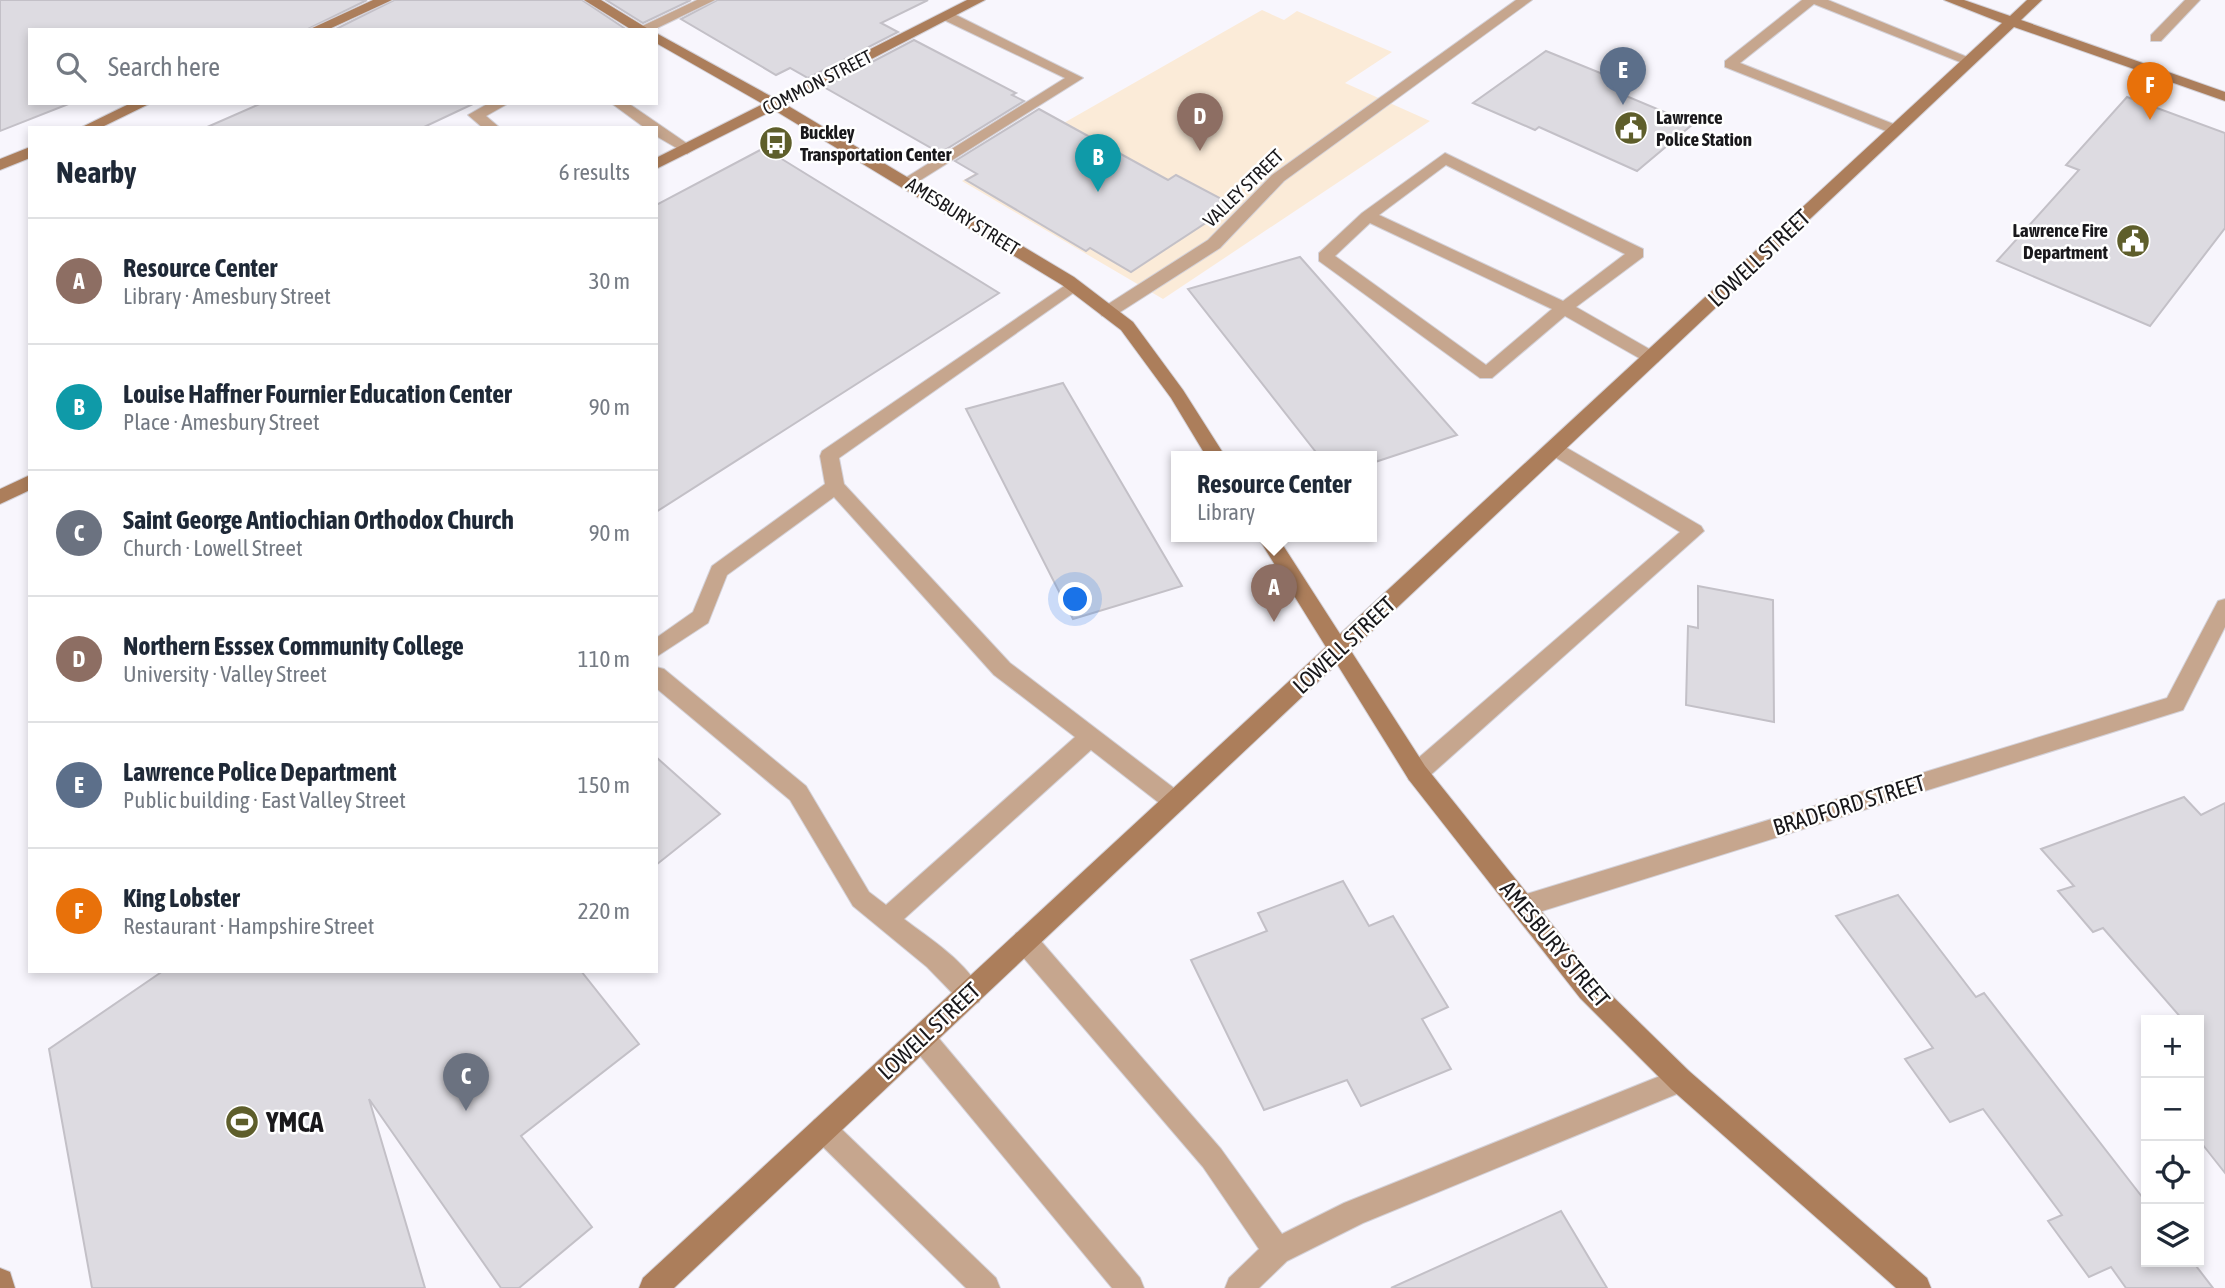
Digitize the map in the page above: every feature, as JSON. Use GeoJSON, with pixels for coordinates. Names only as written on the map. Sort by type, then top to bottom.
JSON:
{"type":"FeatureCollection","features":[{"type":"Feature","properties":{"kind":"main road"},"geometry":{"type":"LineString","coordinates":[[321,28],[385,0]]}},
{"type":"Feature","properties":{"kind":"main road"},"geometry":{"type":"LineString","coordinates":[[591,0],[641,28]]}},
{"type":"Feature","properties":{"kind":"main road","name":"COMMON STREET"},"geometry":{"type":"LineString","coordinates":[[658,163],[978,0]]}},
{"type":"Feature","properties":{"kind":"main road"},"geometry":{"type":"LineString","coordinates":[[1951,0],[2225,97]]}},
{"type":"Feature","properties":{"kind":"main road","name":"LOWELL STREET"},"geometry":{"type":"LineString","coordinates":[[653,1288],[2035,0]]}},
{"type":"Feature","properties":{"kind":"main road","name":"AMESBURY STREET"},"geometry":{"type":"LineString","coordinates":[[658,38],[908,183],[1073,285],[1127,326],[1177,394],[1213,451]]}},
{"type":"Feature","properties":{"kind":"main road"},"geometry":{"type":"LineString","coordinates":[[92,126],[139,105]]}},
{"type":"Feature","properties":{"kind":"main road"},"geometry":{"type":"LineString","coordinates":[[0,165],[28,153]]}},
{"type":"Feature","properties":{"kind":"main road"},"geometry":{"type":"LineString","coordinates":[[0,497],[28,483]]}},
{"type":"Feature","properties":{"kind":"main road","name":"AMESBURY STREET"},"geometry":{"type":"LineString","coordinates":[[1271,542],[1417,773],[1589,990],[1680,1080],[1917,1288]]}},
{"type":"Feature","properties":{"kind":"main road"},"geometry":{"type":"LineString","coordinates":[[0,1282],[1,1288]]}},
{"type":"Feature","properties":{"kind":"street"},"geometry":{"type":"LineString","coordinates":[[645,28],[708,0]]}},
{"type":"Feature","properties":{"kind":"street","name":"VALLEY STREET"},"geometry":{"type":"LineString","coordinates":[[1108,312],[1214,244],[1278,178],[1525,0]]}},
{"type":"Feature","properties":{"kind":"street"},"geometry":{"type":"LineString","coordinates":[[1810,0],[1730,64],[1896,130]]}},
{"type":"Feature","properties":{"kind":"street"},"geometry":{"type":"LineString","coordinates":[[1816,0],[1970,61]]}},
{"type":"Feature","properties":{"kind":"street"},"geometry":{"type":"LineString","coordinates":[[2157,38],[2193,0]]}},
{"type":"Feature","properties":{"kind":"street"},"geometry":{"type":"LineString","coordinates":[[908,183],[1076,78],[947,16]]}},
{"type":"Feature","properties":{"kind":"street"},"geometry":{"type":"LineString","coordinates":[[490,126],[475,115],[498,105]]}},
{"type":"Feature","properties":{"kind":"street"},"geometry":{"type":"LineString","coordinates":[[621,105],[653,126]]}},
{"type":"Feature","properties":{"kind":"street"},"geometry":{"type":"LineString","coordinates":[[658,129],[687,149]]}},
{"type":"Feature","properties":{"kind":"street"},"geometry":{"type":"LineString","coordinates":[[1444,158],[1637,253],[1486,374],[1325,257],[1368,216],[1444,158]]}},
{"type":"Feature","properties":{"kind":"street"},"geometry":{"type":"LineString","coordinates":[[1368,216],[1564,309],[1652,358]]}},
{"type":"Feature","properties":{"kind":"street"},"geometry":{"type":"LineString","coordinates":[[1073,285],[829,456],[835,486],[1002,669],[1175,802]]}},
{"type":"Feature","properties":{"kind":"street"},"geometry":{"type":"LineString","coordinates":[[1417,773],[1694,531],[1555,448]]}},
{"type":"Feature","properties":{"kind":"street"},"geometry":{"type":"LineString","coordinates":[[658,648],[701,617],[719,571],[835,486]]}},
{"type":"Feature","properties":{"kind":"street","name":"BRADFORD STREET"},"geometry":{"type":"LineString","coordinates":[[1523,906],[2175,704],[2225,607]]}},
{"type":"Feature","properties":{"kind":"street"},"geometry":{"type":"LineString","coordinates":[[658,677],[798,793],[861,899],[885,921],[936,959],[970,994]]}},
{"type":"Feature","properties":{"kind":"street"},"geometry":{"type":"LineString","coordinates":[[885,921],[1090,737]]}},
{"type":"Feature","properties":{"kind":"street"},"geometry":{"type":"LineString","coordinates":[[1025,941],[1212,1158],[1277,1251]]}},
{"type":"Feature","properties":{"kind":"street"},"geometry":{"type":"LineString","coordinates":[[922,1038],[1130,1288]]}},
{"type":"Feature","properties":{"kind":"street"},"geometry":{"type":"LineString","coordinates":[[1239,1288],[1277,1251],[1354,1213],[1680,1080]]}},
{"type":"Feature","properties":{"kind":"street"},"geometry":{"type":"LineString","coordinates":[[823,1129],[986,1288]]}},
{"type":"Feature","properties":{"kind":"shaded area"},"geometry":{"type":"Polygon","coordinates":[[[1262,10],[1284,20],[1297,11],[1392,52],[1345,83],[1430,121],[1163,299],[962,181],[1262,10]]]}},
{"type":"Feature","properties":{"kind":"building"},"geometry":{"type":"Polygon","coordinates":[[[0,0],[367,0],[310,28],[28,28],[28,105],[66,105],[0,131],[0,0]]]}},
{"type":"Feature","properties":{"kind":"building"},"geometry":{"type":"Polygon","coordinates":[[[394,0],[582,0],[624,28],[338,28],[394,0]]]}},
{"type":"Feature","properties":{"kind":"building"},"geometry":{"type":"Polygon","coordinates":[[[606,0],[691,0],[643,23],[606,0]]]}},
{"type":"Feature","properties":{"kind":"building"},"geometry":{"type":"Polygon","coordinates":[[[717,0],[928,0],[881,23],[898,32],[808,78],[790,68],[776,75],[681,19],[717,0]]]}},
{"type":"Feature","properties":{"kind":"building"},"geometry":{"type":"Polygon","coordinates":[[[914,40],[1016,93],[1012,95],[1024,101],[940,153],[824,87],[914,40]]]}},
{"type":"Feature","properties":{"kind":"building"},"geometry":{"type":"Polygon","coordinates":[[[1546,51],[1630,85],[1619,93],[1693,124],[1637,171],[1539,127],[1535,130],[1473,103],[1546,51]]]}},
{"type":"Feature","properties":{"kind":"building"},"geometry":{"type":"Polygon","coordinates":[[[2127,97],[2225,133],[2225,228],[2150,326],[1997,261],[2079,170],[2066,165],[2127,97]]]}},
{"type":"Feature","properties":{"kind":"building"},"geometry":{"type":"Polygon","coordinates":[[[257,105],[471,105],[426,126],[210,126],[257,105]]]}},
{"type":"Feature","properties":{"kind":"building"},"geometry":{"type":"Polygon","coordinates":[[[1039,109],[1168,180],[1176,175],[1233,205],[1131,272],[1090,248],[1086,251],[966,180],[977,174],[955,161],[1039,109]]]}},
{"type":"Feature","properties":{"kind":"building"},"geometry":{"type":"Polygon","coordinates":[[[764,148],[999,293],[658,511],[658,204],[764,148]]]}},
{"type":"Feature","properties":{"kind":"building"},"geometry":{"type":"Polygon","coordinates":[[[1300,257],[1457,435],[1377,461],[1377,451],[1315,451],[1188,289],[1300,257]]]}},
{"type":"Feature","properties":{"kind":"building"},"geometry":{"type":"Polygon","coordinates":[[[1063,383],[1182,586],[1073,619],[966,409],[1063,383]]]}},
{"type":"Feature","properties":{"kind":"building"},"geometry":{"type":"Polygon","coordinates":[[[1698,586],[1773,600],[1774,722],[1686,705],[1688,626],[1698,628],[1698,586]]]}},
{"type":"Feature","properties":{"kind":"building"},"geometry":{"type":"Polygon","coordinates":[[[658,759],[720,814],[658,863],[658,759]]]}},
{"type":"Feature","properties":{"kind":"building"},"geometry":{"type":"Polygon","coordinates":[[[2184,797],[2201,815],[2225,803],[2225,1173],[2204,1146],[2204,1015],[2179,1015],[2103,928],[2093,932],[2058,891],[2074,886],[2041,849],[2184,797]]]}},
{"type":"Feature","properties":{"kind":"building"},"geometry":{"type":"Polygon","coordinates":[[[1343,881],[1369,926],[1393,916],[1448,1007],[1422,1019],[1451,1069],[1361,1106],[1347,1080],[1264,1110],[1191,960],[1267,931],[1258,913],[1343,881]]]}},
{"type":"Feature","properties":{"kind":"building"},"geometry":{"type":"Polygon","coordinates":[[[1898,895],[1976,997],[1984,993],[2141,1196],[2141,1267],[2197,1267],[2213,1288],[2126,1288],[2111,1267],[2089,1277],[2048,1221],[2062,1215],[1983,1109],[1950,1122],[1905,1059],[1933,1048],[1836,916],[1898,895]]]}},
{"type":"Feature","properties":{"kind":"building","name":"YMCA"},"geometry":{"type":"Polygon","coordinates":[[[160,973],[583,973],[639,1044],[521,1136],[592,1227],[519,1288],[501,1288],[369,1099],[425,1288],[92,1288],[49,1049],[160,973]]]}},
{"type":"Feature","properties":{"kind":"building"},"geometry":{"type":"Polygon","coordinates":[[[1561,1211],[1607,1288],[1391,1288],[1561,1211]]]}},
{"type":"Feature","properties":{"kind":"place","name":"Lawrence Police Department"},"geometry":{"type":"Point","coordinates":[1623,105]}},
{"type":"Feature","properties":{"kind":"place","name":"King Lobster"},"geometry":{"type":"Point","coordinates":[2150,120]}},
{"type":"Feature","properties":{"kind":"place","name":"Lawrence Police Station"},"geometry":{"type":"Point","coordinates":[1631,128]}},
{"type":"Feature","properties":{"kind":"place","name":"Buckley Transportation Center"},"geometry":{"type":"Point","coordinates":[776,143]}},
{"type":"Feature","properties":{"kind":"place","name":"Northern Esssex Community College"},"geometry":{"type":"Point","coordinates":[1200,151]}},
{"type":"Feature","properties":{"kind":"place","name":"Louise Haffner Fournier Education Center"},"geometry":{"type":"Point","coordinates":[1098,192]}},
{"type":"Feature","properties":{"kind":"place","name":"Lawrence Fire Department"},"geometry":{"type":"Point","coordinates":[2133,241]}},
{"type":"Feature","properties":{"kind":"place","name":"Resource Center"},"geometry":{"type":"Point","coordinates":[1274,622]}},
{"type":"Feature","properties":{"kind":"place","name":"Saint George Antiochian Orthodox Church"},"geometry":{"type":"Point","coordinates":[466,1111]}},
{"type":"Feature","properties":{"kind":"place","name":"YMCA"},"geometry":{"type":"Point","coordinates":[242,1122]}}]}
